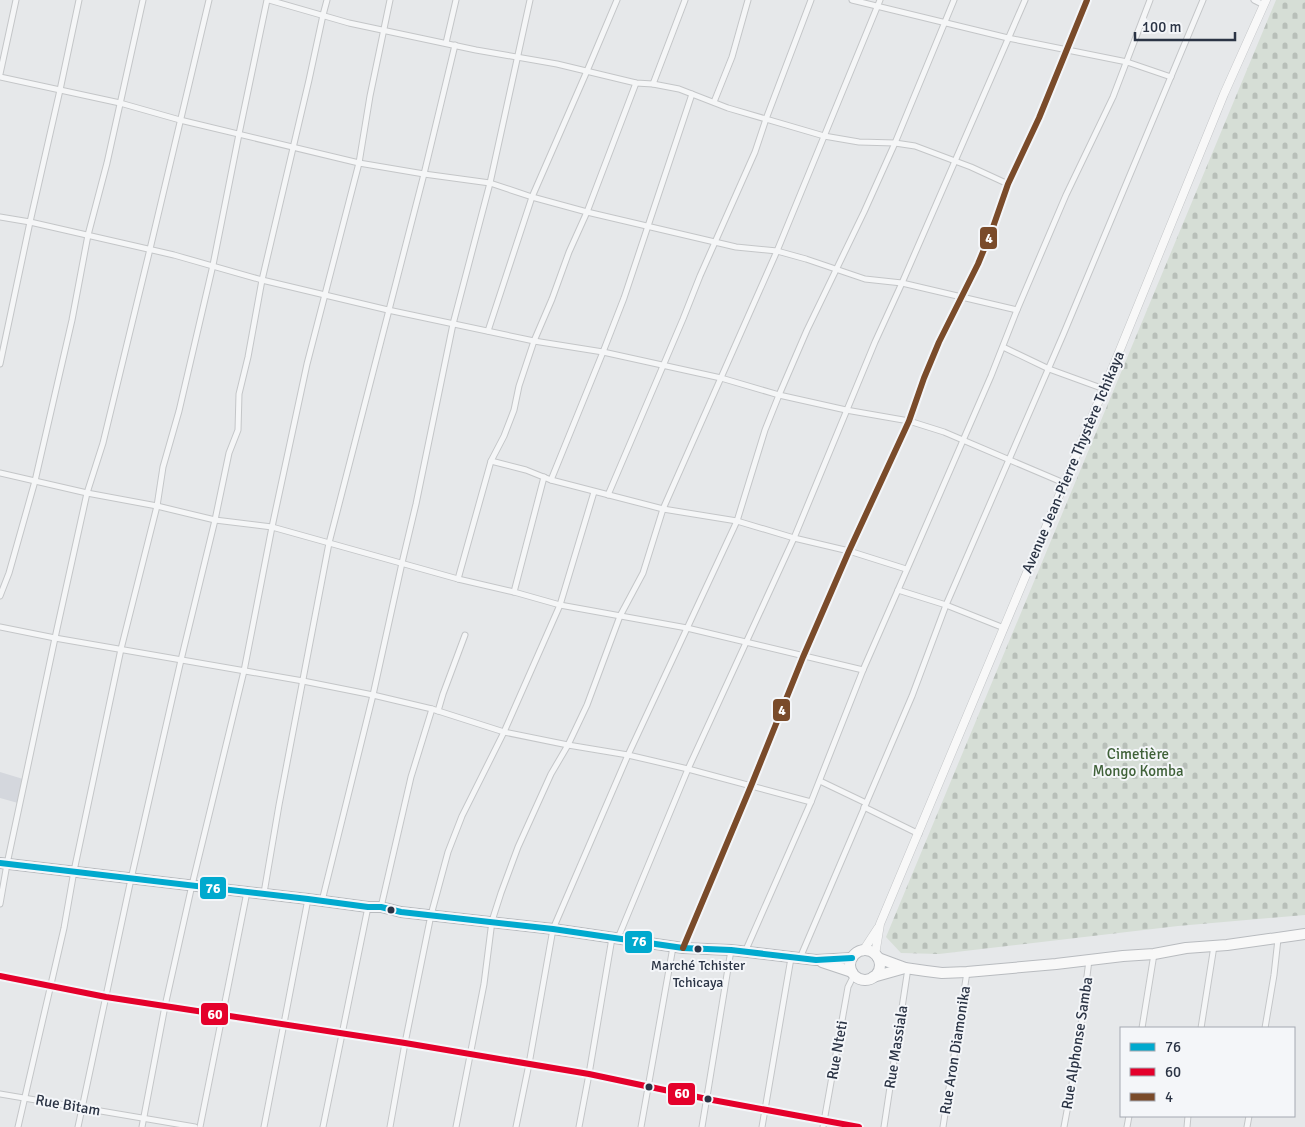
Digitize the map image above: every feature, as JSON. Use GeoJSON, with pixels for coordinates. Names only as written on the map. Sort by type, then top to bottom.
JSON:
{"type":"FeatureCollection","features":[{"type":"Feature","properties":{"kind":"highway"},"geometry":{"type":"LineString","coordinates":[[4,863],[368,907],[381,907],[401,912],[554,928],[678,947],[731,950],[816,960],[852,958]]}},
{"type":"Feature","properties":{"kind":"highway"},"geometry":{"type":"LineString","coordinates":[[853,974],[850,965],[852,958],[863,951],[907,968],[942,973],[1154,954],[1186,948],[1278,939],[1305,934]]}},
{"type":"Feature","properties":{"kind":"highway"},"geometry":{"type":"LineString","coordinates":[[874,977],[877,974],[880,963],[876,956]]}},
{"type":"Feature","properties":{"kind":"highway"},"geometry":{"type":"LineString","coordinates":[[816,960],[853,974],[862,980],[907,968]]}},
{"type":"Feature","properties":{"kind":"street"},"geometry":{"type":"LineString","coordinates":[[16,0],[0,75],[359,162],[424,174],[490,183],[587,212],[736,247],[776,251],[865,279],[902,283],[1017,310]]}},
{"type":"Feature","properties":{"kind":"street"},"geometry":{"type":"LineString","coordinates":[[0,364],[79,0]]}},
{"type":"Feature","properties":{"kind":"street"},"geometry":{"type":"LineString","coordinates":[[0,596],[9,573],[35,481],[72,320],[88,235],[107,163],[143,0]]}},
{"type":"Feature","properties":{"kind":"street"},"geometry":{"type":"LineString","coordinates":[[0,904],[4,863],[87,493],[103,443],[209,0]]}},
{"type":"Feature","properties":{"kind":"street"},"geometry":{"type":"LineString","coordinates":[[18,1127],[64,928],[74,871],[121,649],[158,506],[163,467],[179,411],[213,265],[268,0],[384,30],[517,56],[636,83],[653,84],[679,90],[728,108],[824,136],[859,142],[895,143],[915,146],[971,167],[1008,184]]}},
{"type":"Feature","properties":{"kind":"street"},"geometry":{"type":"LineString","coordinates":[[78,1127],[131,879],[181,660],[229,453],[238,430],[239,394],[248,357],[262,280],[327,0]]}},
{"type":"Feature","properties":{"kind":"street"},"geometry":{"type":"LineString","coordinates":[[142,1127],[165,1006],[244,671],[272,527],[307,364],[359,162],[370,96],[390,0]]}},
{"type":"Feature","properties":{"kind":"street"},"geometry":{"type":"LineString","coordinates":[[446,43],[456,0]]}},
{"type":"Feature","properties":{"kind":"street"},"geometry":{"type":"LineString","coordinates":[[322,901],[373,695],[418,496],[453,324],[490,183],[530,0]]}},
{"type":"Feature","properties":{"kind":"street"},"geometry":{"type":"LineString","coordinates":[[488,331],[532,197],[616,0]]}},
{"type":"Feature","properties":{"kind":"street"},"geometry":{"type":"LineString","coordinates":[[653,84],[684,0]]}},
{"type":"Feature","properties":{"kind":"street"},"geometry":{"type":"LineString","coordinates":[[714,102],[732,57],[748,0]]}},
{"type":"Feature","properties":{"kind":"street"},"geometry":{"type":"LineString","coordinates":[[608,495],[700,276],[755,152],[811,0]]}},
{"type":"Feature","properties":{"kind":"street"},"geometry":{"type":"LineString","coordinates":[[852,0],[1008,38],[1127,62],[1171,77]]}},
{"type":"Feature","properties":{"kind":"street"},"geometry":{"type":"LineString","coordinates":[[456,1127],[484,984],[492,921],[518,847],[551,774],[568,745],[587,705],[620,616],[643,573],[663,509],[776,251],[880,0]]}},
{"type":"Feature","properties":{"kind":"street"},"geometry":{"type":"LineString","coordinates":[[516,1127],[554,928],[628,755],[738,521],[765,430],[779,395],[895,143],[954,0]]}},
{"type":"Feature","properties":{"kind":"street"},"geometry":{"type":"LineString","coordinates":[[579,1127],[615,938],[688,769],[794,538],[888,312],[1025,0]]}},
{"type":"Feature","properties":{"kind":"street"},"geometry":{"type":"LineString","coordinates":[[641,1127],[678,947],[751,786],[804,657],[909,421],[939,342],[992,230],[1008,184],[1039,118],[1087,0]]}},
{"type":"Feature","properties":{"kind":"street"},"geometry":{"type":"LineString","coordinates":[[745,952],[820,781],[863,670],[964,440],[1066,195],[1113,97],[1150,0]]}},
{"type":"Feature","properties":{"kind":"street"},"geometry":{"type":"LineString","coordinates":[[762,1127],[796,958],[912,696],[946,605],[1049,369],[1203,0]]}},
{"type":"Feature","properties":{"kind":"street"},"geometry":{"type":"LineString","coordinates":[[1254,0],[1265,2]]}},
{"type":"Feature","properties":{"kind":"street","name":"Avenue Jean-Pierre Thystère Tchikaya"},"geometry":{"type":"LineString","coordinates":[[863,951],[880,924],[919,834],[1224,94],[1265,2]]}},
{"type":"Feature","properties":{"kind":"street"},"geometry":{"type":"LineString","coordinates":[[264,894],[279,805],[330,543],[456,45]]}},
{"type":"Feature","properties":{"kind":"street"},"geometry":{"type":"LineString","coordinates":[[458,579],[491,462],[504,436],[534,340],[587,212],[636,83]]}},
{"type":"Feature","properties":{"kind":"street"},"geometry":{"type":"LineString","coordinates":[[551,480],[624,298],[692,94]]}},
{"type":"Feature","properties":{"kind":"street"},"geometry":{"type":"LineString","coordinates":[[0,217],[150,249],[262,280],[388,310],[603,352],[721,378],[779,395],[846,410],[909,421],[944,432],[1064,483]]}},
{"type":"Feature","properties":{"kind":"street"},"geometry":{"type":"LineString","coordinates":[[1003,347],[1049,369],[1104,389]]}},
{"type":"Feature","properties":{"kind":"street"},"geometry":{"type":"LineString","coordinates":[[491,462],[526,470],[551,480],[594,492],[663,509],[738,521],[794,538],[850,551],[906,569]]}},
{"type":"Feature","properties":{"kind":"street"},"geometry":{"type":"LineString","coordinates":[[0,473],[87,493],[158,506],[215,520],[272,527],[458,579],[560,605],[687,628],[863,670]]}},
{"type":"Feature","properties":{"kind":"street"},"geometry":{"type":"LineString","coordinates":[[514,592],[544,477]]}},
{"type":"Feature","properties":{"kind":"street"},"geometry":{"type":"LineString","coordinates":[[390,1127],[430,915],[448,852],[458,825],[504,732],[560,605],[594,492]]}},
{"type":"Feature","properties":{"kind":"street"},"geometry":{"type":"LineString","coordinates":[[898,590],[946,605],[1004,628]]}},
{"type":"Feature","properties":{"kind":"street"},"geometry":{"type":"LineString","coordinates":[[0,627],[373,695],[435,710],[504,732],[628,755],[811,802]]}},
{"type":"Feature","properties":{"kind":"street"},"geometry":{"type":"LineString","coordinates":[[381,907],[411,777],[465,635]]}},
{"type":"Feature","properties":{"kind":"street"},"geometry":{"type":"LineString","coordinates":[[820,781],[919,834]]}},
{"type":"Feature","properties":{"kind":"street"},"geometry":{"type":"LineString","coordinates":[[200,1127],[247,892]]}},
{"type":"Feature","properties":{"kind":"street"},"geometry":{"type":"LineString","coordinates":[[264,1127],[308,899]]}},
{"type":"Feature","properties":{"kind":"street"},"geometry":{"type":"LineString","coordinates":[[323,1127],[368,907]]}},
{"type":"Feature","properties":{"kind":"street","name":"Avenue Jean-Pierre Thystère Tchikaya"},"geometry":{"type":"LineString","coordinates":[[876,956],[880,924]]}},
{"type":"Feature","properties":{"kind":"street"},"geometry":{"type":"LineString","coordinates":[[1266,1027],[1278,939]]}},
{"type":"Feature","properties":{"kind":"street"},"geometry":{"type":"LineString","coordinates":[[1201,1027],[1214,946]]}},
{"type":"Feature","properties":{"kind":"street"},"geometry":{"type":"LineString","coordinates":[[702,1127],[731,950]]}},
{"type":"Feature","properties":{"kind":"street"},"geometry":{"type":"LineString","coordinates":[[1142,1027],[1154,954]]}},
{"type":"Feature","properties":{"kind":"street","name":"Rue Alphonse Samba"},"geometry":{"type":"LineString","coordinates":[[1064,1127],[1077,1057],[1090,960]]}},
{"type":"Feature","properties":{"kind":"street","name":"Rue Massiala"},"geometry":{"type":"LineString","coordinates":[[884,1127],[907,968]]}},
{"type":"Feature","properties":{"kind":"street","name":"Rue Aron Diamonika"},"geometry":{"type":"LineString","coordinates":[[943,1127],[967,972]]}},
{"type":"Feature","properties":{"kind":"street","name":"Rue Nteti"},"geometry":{"type":"LineString","coordinates":[[824,1124],[848,987],[853,974]]}},
{"type":"Feature","properties":{"kind":"street"},"geometry":{"type":"LineString","coordinates":[[0,976],[106,997],[405,1043],[589,1074],[824,1124],[859,1127]]}},
{"type":"Feature","properties":{"kind":"street","name":"Rue Bitam"},"geometry":{"type":"LineString","coordinates":[[0,1094],[195,1127]]}},
{"type":"Feature","properties":{"kind":"shaded area"},"geometry":{"type":"Polygon","coordinates":[[[0,772],[23,779],[18,803],[0,798],[0,772]]]}},
{"type":"Feature","properties":{"kind":"green space","name":"Cimetière Mongo Komba"},"geometry":{"type":"Polygon","coordinates":[[[1276,0],[1305,0],[1305,915],[1178,926],[939,954],[901,953],[886,937],[1276,0]]]}},
{"type":"Feature","properties":{"kind":"transit line","name":"4"},"geometry":{"type":"LineString","coordinates":[[683,948],[803,657],[909,421],[939,342],[978,264],[1008,184],[1039,118],[1087,0]]}},
{"type":"Feature","properties":{"kind":"transit line","name":"76"},"geometry":{"type":"LineString","coordinates":[[0,863],[381,907],[401,912],[553,929],[683,948],[731,950],[816,960],[852,958]]}},
{"type":"Feature","properties":{"kind":"transit line","name":"60"},"geometry":{"type":"LineString","coordinates":[[0,976],[106,997],[405,1043],[589,1074],[707,1099],[859,1127]]}},
{"type":"Feature","properties":{"kind":"place","name":"Marché Tchister Tchicaya"},"geometry":{"type":"Point","coordinates":[698,949]}}]}
